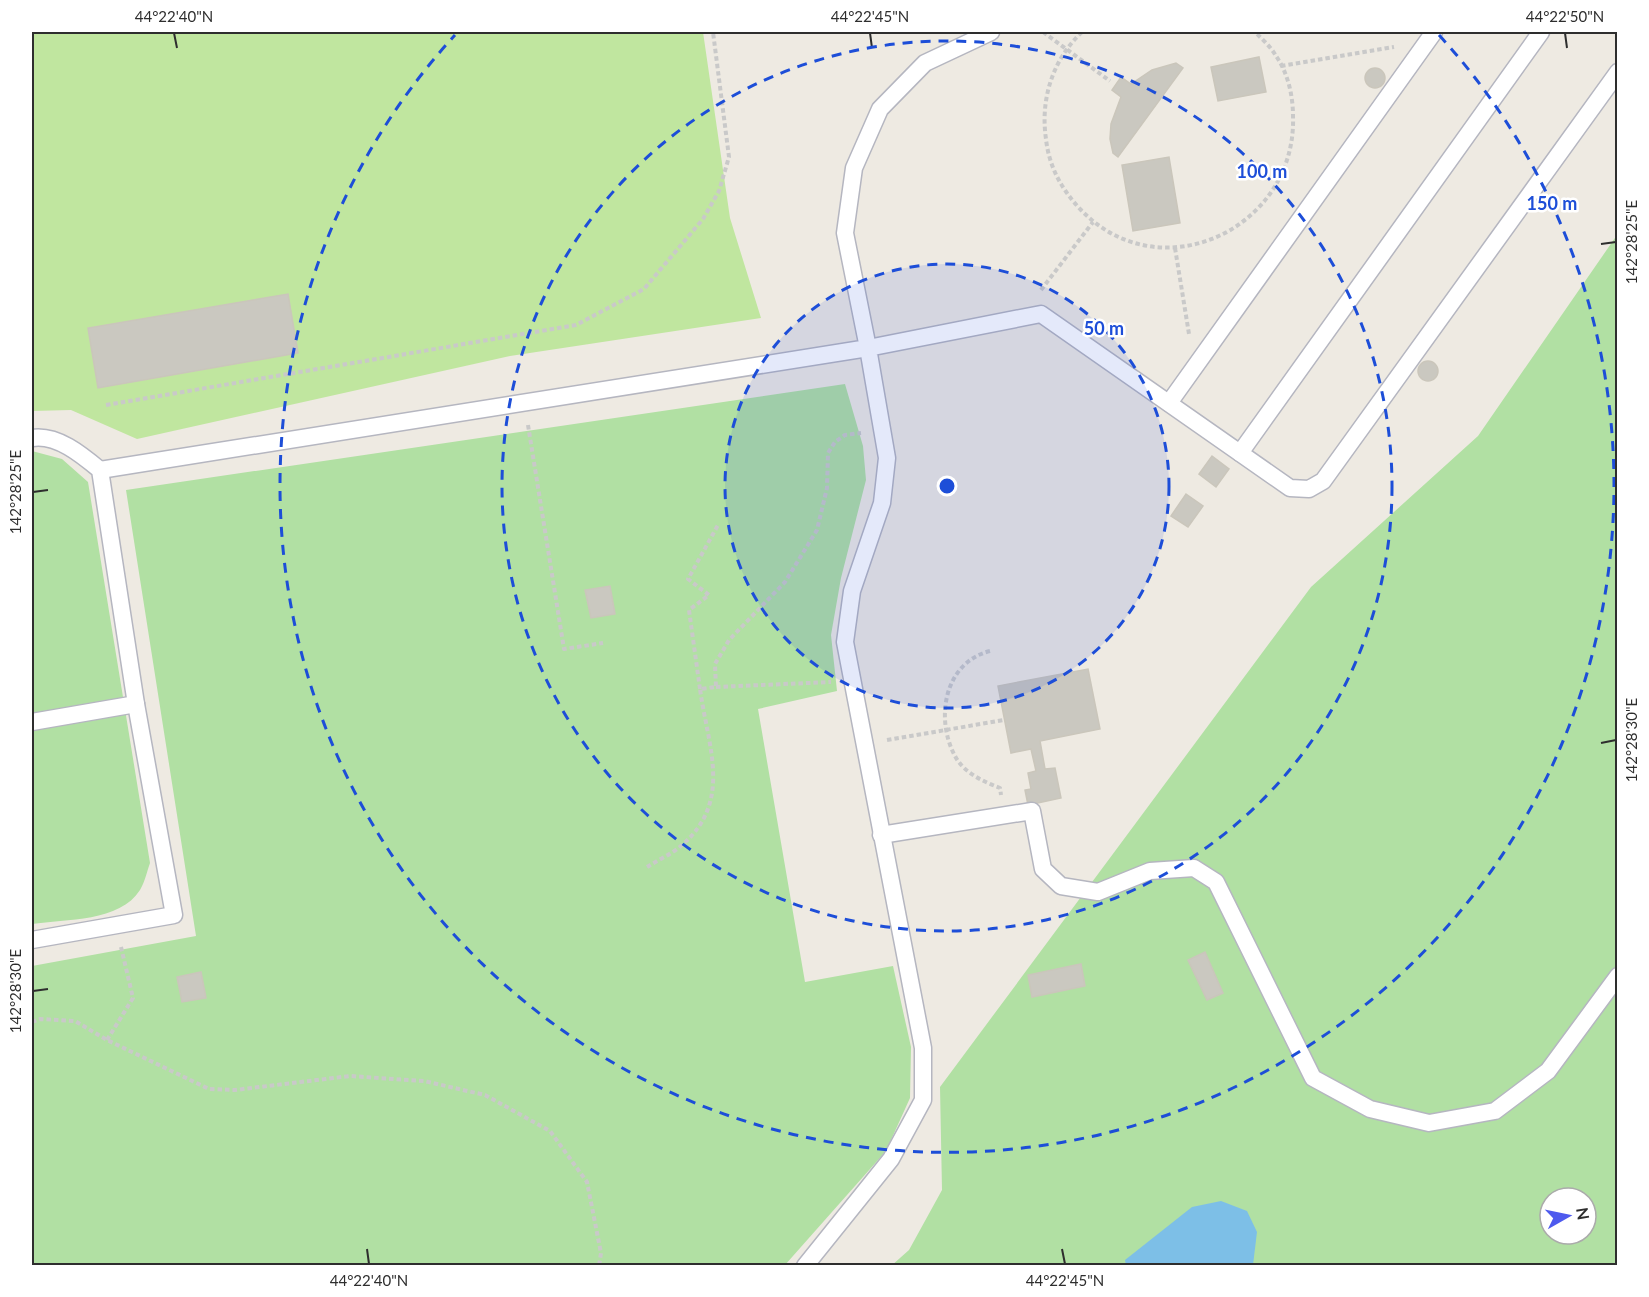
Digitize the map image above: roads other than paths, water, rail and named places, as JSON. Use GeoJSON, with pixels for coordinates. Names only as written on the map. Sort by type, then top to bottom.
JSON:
{"type":"FeatureCollection","features":[{"type":"Feature","properties":{"kind":"lane"},"geometry":{"type":"LineString","coordinates":[[805,1266],[891,1159],[923,1100],[923,1048],[845,642],[852,591],[882,503],[887,458],[845,233],[854,168],[880,109],[924,63],[991,32]]}},
{"type":"Feature","properties":{"kind":"lane"},"geometry":{"type":"LineString","coordinates":[[1240,453],[1541,32]]}},
{"type":"Feature","properties":{"kind":"lane"},"geometry":{"type":"LineString","coordinates":[[1169,403],[1431,36]]}},
{"type":"Feature","properties":{"kind":"lane"},"geometry":{"type":"LineString","coordinates":[[100,470],[868,348],[1041,314],[1290,488],[1309,489],[1323,481],[1617,72]]}},
{"type":"Feature","properties":{"kind":"lane"},"geometry":{"type":"LineString","coordinates":[[32,438],[39,437],[75,449],[100,470],[135,704],[174,915],[32,940]]}},
{"type":"Feature","properties":{"kind":"lane"},"geometry":{"type":"LineString","coordinates":[[32,722],[135,704]]}},
{"type":"Feature","properties":{"kind":"lane"},"geometry":{"type":"LineString","coordinates":[[881,835],[1032,811],[1043,869],[1061,886],[1098,892],[1150,871],[1194,868],[1216,882],[1313,1078],[1370,1109],[1429,1123],[1495,1111],[1548,1071],[1617,976]]}},
{"type":"Feature","properties":{"kind":"water"},"geometry":{"type":"Polygon","coordinates":[[[1221,1201],[1247,1211],[1257,1232],[1253,1265],[1126,1265],[1125,1260],[1192,1207],[1221,1201]]]}}]}
